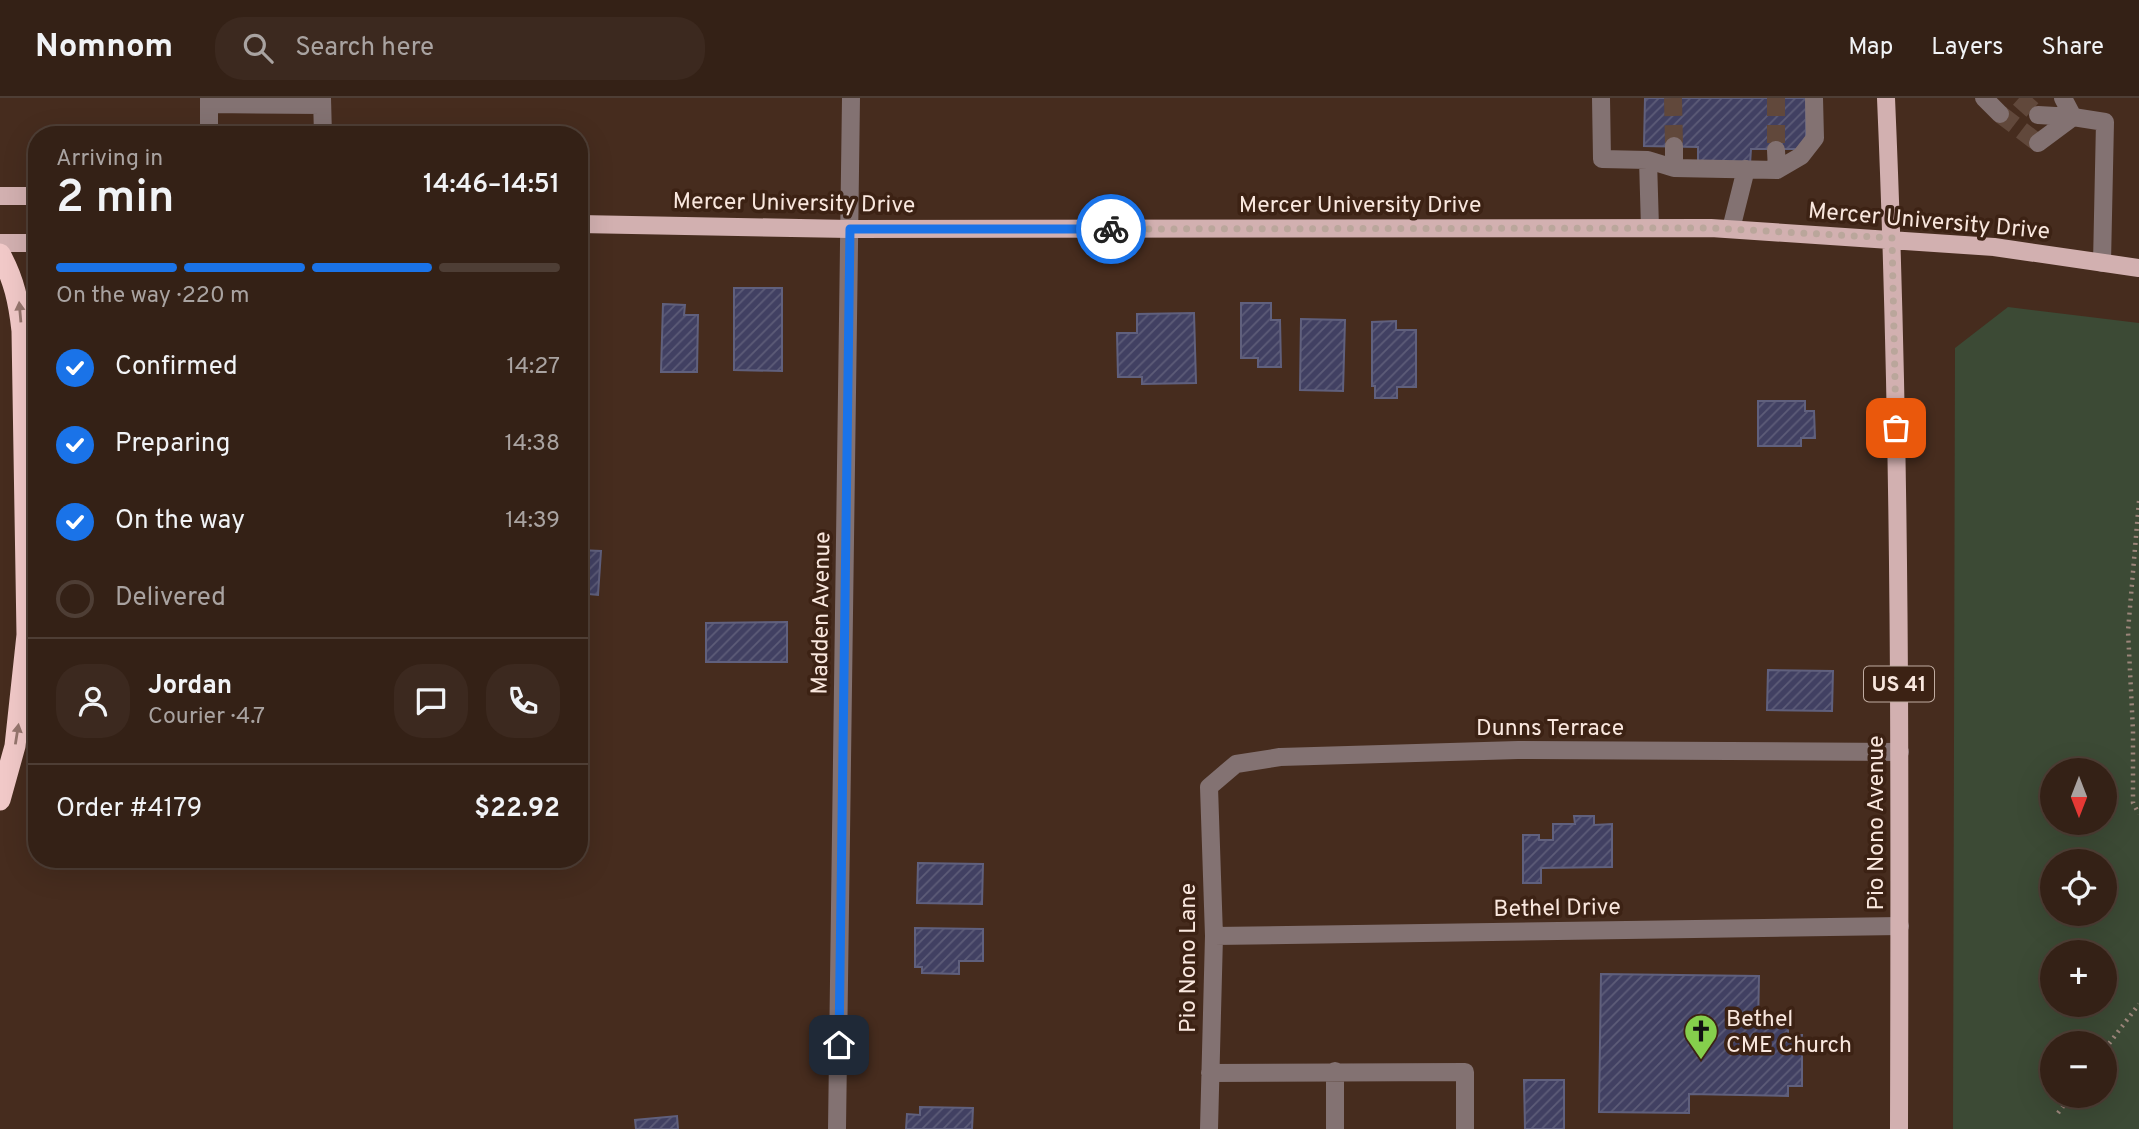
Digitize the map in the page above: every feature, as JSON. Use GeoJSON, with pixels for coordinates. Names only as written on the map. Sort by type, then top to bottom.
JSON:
{"type":"FeatureCollection","features":[{"type":"Feature","properties":{"kind":"highway"},"geometry":{"type":"LineString","coordinates":[[0,254],[8,267],[18,298],[23,375],[27,635],[15,746],[0,800]]}},
{"type":"Feature","properties":{"kind":"highway"},"geometry":{"type":"LineString","coordinates":[[23,375],[28,366]]}},
{"type":"Feature","properties":{"kind":"main road","name":"Pio Nono Avenue"},"geometry":{"type":"LineString","coordinates":[[1886,98],[1892,238],[1900,752],[1899,1129]]}},
{"type":"Feature","properties":{"kind":"main road"},"geometry":{"type":"LineString","coordinates":[[0,197],[28,196]]}},
{"type":"Feature","properties":{"kind":"main road","name":"Mercer University Drive"},"geometry":{"type":"LineString","coordinates":[[588,224],[850,229],[1731,229],[1994,247],[2139,268]]}},
{"type":"Feature","properties":{"kind":"main road"},"geometry":{"type":"LineString","coordinates":[[0,243],[28,243]]}},
{"type":"Feature","properties":{"kind":"street","name":"Madden Avenue"},"geometry":{"type":"LineString","coordinates":[[837,1129],[851,98]]}},
{"type":"Feature","properties":{"kind":"street"},"geometry":{"type":"LineString","coordinates":[[1601,98],[1602,159],[1648,160],[1674,169],[1777,170],[1801,156],[1815,138],[1814,98]]}},
{"type":"Feature","properties":{"kind":"street"},"geometry":{"type":"LineString","coordinates":[[1984,98],[2000,114]]}},
{"type":"Feature","properties":{"kind":"street"},"geometry":{"type":"LineString","coordinates":[[2063,98],[2073,117]]}},
{"type":"Feature","properties":{"kind":"street"},"geometry":{"type":"LineString","coordinates":[[2071,98],[2073,117]]}},
{"type":"Feature","properties":{"kind":"street"},"geometry":{"type":"LineString","coordinates":[[209,126],[209,101],[322,101],[323,126]]}},
{"type":"Feature","properties":{"kind":"street"},"geometry":{"type":"LineString","coordinates":[[2038,115],[2105,122],[2102,263]]}},
{"type":"Feature","properties":{"kind":"street"},"geometry":{"type":"LineString","coordinates":[[2038,143],[2073,117]]}},
{"type":"Feature","properties":{"kind":"street"},"geometry":{"type":"LineString","coordinates":[[1674,146],[1674,169]]}},
{"type":"Feature","properties":{"kind":"street"},"geometry":{"type":"LineString","coordinates":[[1776,150],[1777,170]]}},
{"type":"Feature","properties":{"kind":"street"},"geometry":{"type":"LineString","coordinates":[[1648,160],[1650,228]]}},
{"type":"Feature","properties":{"kind":"street"},"geometry":{"type":"LineString","coordinates":[[1731,229],[1746,169]]}},
{"type":"Feature","properties":{"kind":"street","name":"Dunns Terrace"},"geometry":{"type":"LineString","coordinates":[[1209,787],[1236,764],[1280,757],[1518,750],[1900,752]]}},
{"type":"Feature","properties":{"kind":"street","name":"Pio Nono Lane"},"geometry":{"type":"LineString","coordinates":[[1209,787],[1214,936],[1209,1129]]}},
{"type":"Feature","properties":{"kind":"street","name":"Bethel Drive"},"geometry":{"type":"LineString","coordinates":[[1214,936],[1900,926]]}},
{"type":"Feature","properties":{"kind":"street"},"geometry":{"type":"LineString","coordinates":[[1335,1071],[1335,1129]]}},
{"type":"Feature","properties":{"kind":"street"},"geometry":{"type":"LineString","coordinates":[[1210,1073],[1465,1072],[1465,1129]]}},
{"type":"Feature","properties":{"kind":"path"},"geometry":{"type":"LineString","coordinates":[[2139,500],[2128,631],[2133,803],[2139,814]]}},
{"type":"Feature","properties":{"kind":"path"},"geometry":{"type":"LineString","coordinates":[[2117,1033],[2139,1004]]}},
{"type":"Feature","properties":{"kind":"path"},"geometry":{"type":"LineString","coordinates":[[2058,1113],[2062,1108]]}},
{"type":"Feature","properties":{"kind":"green space"},"geometry":{"type":"Polygon","coordinates":[[[2008,307],[2139,323],[2139,1129],[1953,1129],[1955,348],[2008,307]]]}},
{"type":"Feature","properties":{"kind":"building"},"geometry":{"type":"Polygon","coordinates":[[[1645,98],[1806,98],[1806,141],[1798,149],[1751,149],[1750,164],[1698,163],[1698,147],[1644,146],[1645,98]]]}},
{"type":"Feature","properties":{"kind":"building"},"geometry":{"type":"Polygon","coordinates":[[[734,288],[782,288],[782,371],[734,370],[734,288]]]}},
{"type":"Feature","properties":{"kind":"building"},"geometry":{"type":"Polygon","coordinates":[[[1241,303],[1271,303],[1271,320],[1280,320],[1281,367],[1258,367],[1258,358],[1241,358],[1241,303]]]}},
{"type":"Feature","properties":{"kind":"building"},"geometry":{"type":"Polygon","coordinates":[[[663,304],[685,305],[684,315],[698,315],[697,372],[661,372],[663,304]]]}},
{"type":"Feature","properties":{"kind":"building"},"geometry":{"type":"Polygon","coordinates":[[[1194,313],[1196,383],[1142,384],[1142,377],[1118,377],[1117,333],[1137,333],[1137,314],[1194,313]]]}},
{"type":"Feature","properties":{"kind":"building"},"geometry":{"type":"Polygon","coordinates":[[[1301,319],[1345,320],[1343,391],[1300,390],[1301,319]]]}},
{"type":"Feature","properties":{"kind":"building"},"geometry":{"type":"Polygon","coordinates":[[[1396,321],[1396,330],[1416,330],[1416,387],[1397,387],[1397,398],[1375,398],[1375,386],[1372,386],[1372,322],[1396,321]]]}},
{"type":"Feature","properties":{"kind":"building"},"geometry":{"type":"Polygon","coordinates":[[[1758,401],[1805,401],[1805,411],[1814,411],[1815,438],[1801,438],[1801,446],[1758,446],[1758,401]]]}},
{"type":"Feature","properties":{"kind":"building"},"geometry":{"type":"Polygon","coordinates":[[[588,550],[601,551],[598,595],[588,594],[588,550]]]}},
{"type":"Feature","properties":{"kind":"building"},"geometry":{"type":"Polygon","coordinates":[[[787,622],[787,662],[706,662],[706,623],[787,622]]]}},
{"type":"Feature","properties":{"kind":"building"},"geometry":{"type":"Polygon","coordinates":[[[1768,670],[1833,671],[1832,711],[1767,710],[1768,670]]]}},
{"type":"Feature","properties":{"kind":"building"},"geometry":{"type":"Polygon","coordinates":[[[1574,816],[1594,816],[1594,825],[1612,824],[1612,867],[1541,868],[1541,883],[1523,883],[1523,835],[1539,835],[1539,840],[1553,840],[1553,824],[1575,824],[1574,816]]]}},
{"type":"Feature","properties":{"kind":"building"},"geometry":{"type":"Polygon","coordinates":[[[918,863],[983,864],[982,904],[917,903],[918,863]]]}},
{"type":"Feature","properties":{"kind":"building"},"geometry":{"type":"Polygon","coordinates":[[[915,928],[983,929],[983,961],[959,961],[959,974],[922,973],[922,967],[915,967],[915,928]]]}},
{"type":"Feature","properties":{"kind":"building","name":"Bethel CME Church"},"geometry":{"type":"Polygon","coordinates":[[[1601,974],[1759,976],[1758,1026],[1788,1027],[1788,1035],[1802,1035],[1802,1086],[1788,1086],[1788,1096],[1689,1094],[1689,1113],[1599,1112],[1601,974]]]}},
{"type":"Feature","properties":{"kind":"building"},"geometry":{"type":"Polygon","coordinates":[[[1524,1080],[1564,1080],[1564,1129],[1525,1129],[1524,1080]]]}},
{"type":"Feature","properties":{"kind":"building"},"geometry":{"type":"Polygon","coordinates":[[[920,1107],[973,1108],[972,1129],[906,1129],[907,1114],[920,1115],[920,1107]]]}},
{"type":"Feature","properties":{"kind":"building"},"geometry":{"type":"Polygon","coordinates":[[[677,1116],[678,1129],[636,1129],[635,1120],[677,1116]]]}},
{"type":"Feature","properties":{"kind":"tunnel"},"geometry":{"type":"LineString","coordinates":[[1673,98],[1674,146]]}},
{"type":"Feature","properties":{"kind":"tunnel"},"geometry":{"type":"LineString","coordinates":[[1776,98],[1776,150]]}},
{"type":"Feature","properties":{"kind":"tunnel"},"geometry":{"type":"LineString","coordinates":[[2019,98],[2038,115]]}},
{"type":"Feature","properties":{"kind":"tunnel"},"geometry":{"type":"LineString","coordinates":[[2000,114],[2038,143]]}},
{"type":"Feature","properties":{"kind":"way so far"},"geometry":{"type":"LineString","coordinates":[[1111,229],[1711,228],[1892,238],[1896,428]]}},
{"type":"Feature","properties":{"kind":"place","name":"Bethel CME Church"},"geometry":{"type":"Point","coordinates":[1701,1061]}},
{"type":"Feature","properties":{"kind":"route"},"geometry":{"type":"LineString","coordinates":[[839,1045],[850,229],[1111,229]]}}]}
